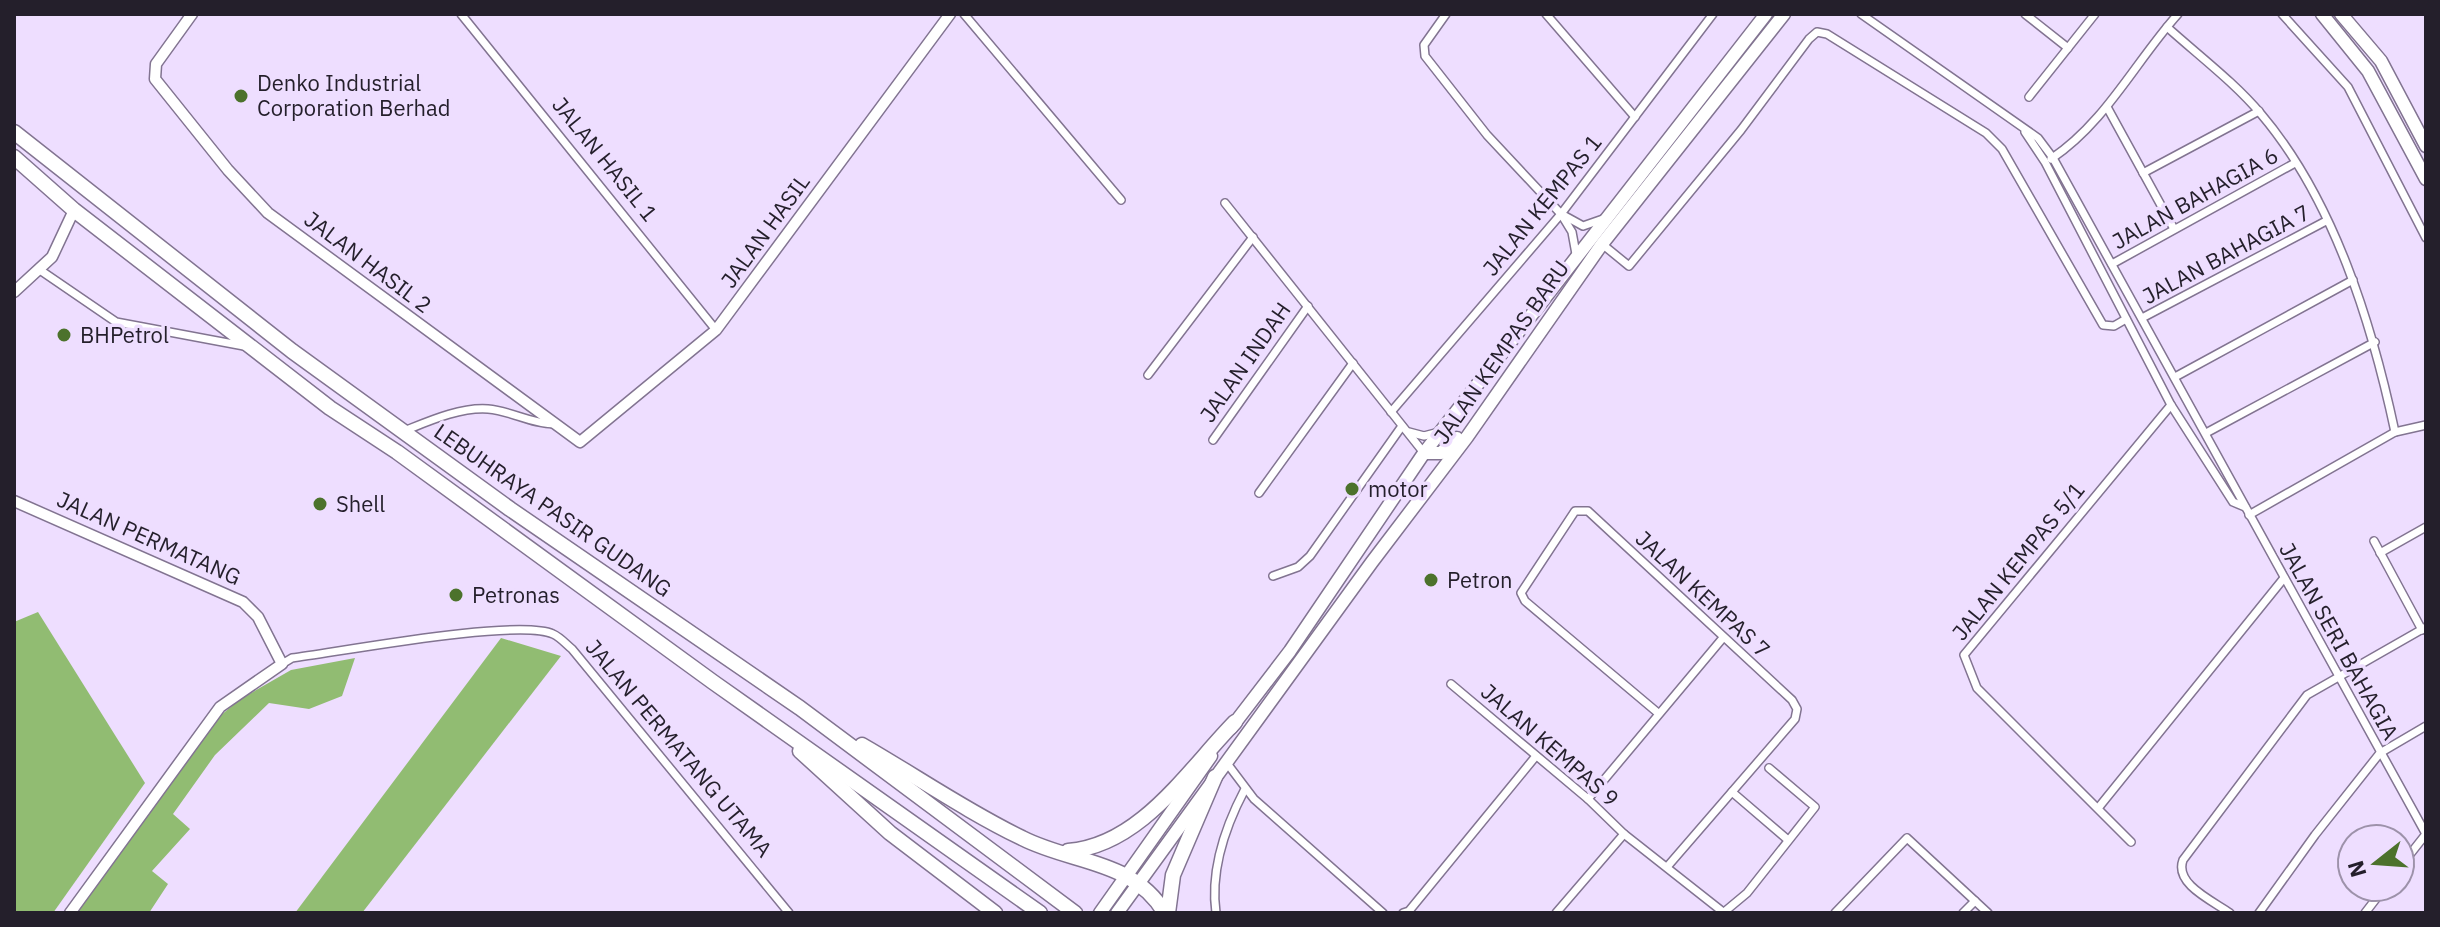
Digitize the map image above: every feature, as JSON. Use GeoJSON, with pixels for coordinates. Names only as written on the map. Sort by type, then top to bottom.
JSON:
{"type":"FeatureCollection","features":[{"type":"Feature","properties":{"kind":"highway","name":"LEBUHRAYA PASIR GUDANG"},"geometry":{"type":"LineString","coordinates":[[14,132],[162,252],[404,431],[510,509],[800,708],[1075,913]]}},
{"type":"Feature","properties":{"kind":"highway","name":"LEBUHRAYA PASIR GUDANG"},"geometry":{"type":"LineString","coordinates":[[14,157],[74,210],[330,408],[397,452],[1040,913]]}},
{"type":"Feature","properties":{"kind":"highway"},"geometry":{"type":"LineString","coordinates":[[752,708],[890,833],[995,913]]}},
{"type":"Feature","properties":{"kind":"highway"},"geometry":{"type":"LineString","coordinates":[[800,708],[976,814],[1055,851],[1099,861],[1134,880],[1166,913]]}},
{"type":"Feature","properties":{"kind":"highway"},"geometry":{"type":"LineString","coordinates":[[1055,851],[1095,846],[1128,831],[1235,722]]}},
{"type":"Feature","properties":{"kind":"highway"},"geometry":{"type":"LineString","coordinates":[[1166,913],[1173,875],[1215,777]]}},
{"type":"Feature","properties":{"kind":"main road","name":"JALAN KEMPAS BARU"},"geometry":{"type":"LineString","coordinates":[[1120,908],[1134,880],[1235,722],[1290,651],[1424,453],[1766,14]]}},
{"type":"Feature","properties":{"kind":"main road","name":"JALAN KEMPAS BARU"},"geometry":{"type":"LineString","coordinates":[[1100,913],[1113,895],[1134,880],[1215,777],[1494,398],[1602,244],[1784,14]]}},
{"type":"Feature","properties":{"kind":"main road"},"geometry":{"type":"LineString","coordinates":[[2322,14],[2368,71],[2426,179]]}},
{"type":"Feature","properties":{"kind":"main road"},"geometry":{"type":"LineString","coordinates":[[2341,14],[2381,61],[2426,146]]}},
{"type":"Feature","properties":{"kind":"main road"},"geometry":{"type":"LineString","coordinates":[[1424,453],[1449,449],[1477,412],[1494,398]]}},
{"type":"Feature","properties":{"kind":"street","name":"JALAN HASIL 2"},"geometry":{"type":"LineString","coordinates":[[192,14],[156,64],[155,79],[228,170],[268,213],[580,442]]}},
{"type":"Feature","properties":{"kind":"street","name":"JALAN HASIL 1"},"geometry":{"type":"LineString","coordinates":[[461,14],[716,330]]}},
{"type":"Feature","properties":{"kind":"street","name":"JALAN HASIL"},"geometry":{"type":"LineString","coordinates":[[580,442],[716,330],[950,14]]}},
{"type":"Feature","properties":{"kind":"street"},"geometry":{"type":"LineString","coordinates":[[964,14],[1121,200]]}},
{"type":"Feature","properties":{"kind":"street"},"geometry":{"type":"LineString","coordinates":[[1446,14],[1424,45],[1425,56],[1487,135],[1561,214],[1572,232],[1576,256]]}},
{"type":"Feature","properties":{"kind":"street"},"geometry":{"type":"LineString","coordinates":[[1546,14],[1635,117]]}},
{"type":"Feature","properties":{"kind":"street","name":"JALAN KEMPAS 1"},"geometry":{"type":"LineString","coordinates":[[1391,412],[1561,214],[1713,14]]}},
{"type":"Feature","properties":{"kind":"street"},"geometry":{"type":"LineString","coordinates":[[1861,14],[2038,138],[2053,158],[2247,511]]}},
{"type":"Feature","properties":{"kind":"street"},"geometry":{"type":"LineString","coordinates":[[2025,14],[2068,48]]}},
{"type":"Feature","properties":{"kind":"street"},"geometry":{"type":"LineString","coordinates":[[2029,97],[2095,14]]}},
{"type":"Feature","properties":{"kind":"street"},"geometry":{"type":"LineString","coordinates":[[2045,162],[2079,138],[2107,107],[2178,14]]}},
{"type":"Feature","properties":{"kind":"street"},"geometry":{"type":"LineString","coordinates":[[2282,14],[2336,70],[2348,87],[2426,238]]}},
{"type":"Feature","properties":{"kind":"street"},"geometry":{"type":"LineString","coordinates":[[2167,27],[2259,111],[2295,163],[2353,280],[2375,342],[2395,432]]}},
{"type":"Feature","properties":{"kind":"street"},"geometry":{"type":"LineString","coordinates":[[1602,244],[1629,266],[1817,32],[1827,34],[1986,133],[2002,149],[2103,325],[2114,326],[2126,319]]}},
{"type":"Feature","properties":{"kind":"street"},"geometry":{"type":"LineString","coordinates":[[2107,107],[2174,229]]}},
{"type":"Feature","properties":{"kind":"street"},"geometry":{"type":"LineString","coordinates":[[2143,173],[2259,111]]}},
{"type":"Feature","properties":{"kind":"street"},"geometry":{"type":"LineString","coordinates":[[2022,127],[2045,162],[2171,405],[2233,502],[2247,511]]}},
{"type":"Feature","properties":{"kind":"street","name":"JALAN BAHAGIA 6"},"geometry":{"type":"LineString","coordinates":[[2112,264],[2295,163]]}},
{"type":"Feature","properties":{"kind":"street","name":"JALAN INDAH"},"geometry":{"type":"LineString","coordinates":[[1225,203],[1424,453]]}},
{"type":"Feature","properties":{"kind":"street"},"geometry":{"type":"LineString","coordinates":[[14,292],[52,257],[74,210]]}},
{"type":"Feature","properties":{"kind":"street"},"geometry":{"type":"LineString","coordinates":[[1561,214],[1583,226],[1607,217]]}},
{"type":"Feature","properties":{"kind":"street","name":"JALAN BAHAGIA 7"},"geometry":{"type":"LineString","coordinates":[[2142,318],[2326,221]]}},
{"type":"Feature","properties":{"kind":"street"},"geometry":{"type":"LineString","coordinates":[[1148,375],[1253,237]]}},
{"type":"Feature","properties":{"kind":"street"},"geometry":{"type":"LineString","coordinates":[[40,270],[116,322],[250,347]]}},
{"type":"Feature","properties":{"kind":"street"},"geometry":{"type":"LineString","coordinates":[[2175,377],[2353,280]]}},
{"type":"Feature","properties":{"kind":"street","name":"JALAN INDAH"},"geometry":{"type":"LineString","coordinates":[[1213,440],[1308,306]]}},
{"type":"Feature","properties":{"kind":"street"},"geometry":{"type":"LineString","coordinates":[[2206,433],[2375,342]]}},
{"type":"Feature","properties":{"kind":"street"},"geometry":{"type":"LineString","coordinates":[[1259,493],[1353,363]]}},
{"type":"Feature","properties":{"kind":"street","name":"JALAN KEMPAS 5/1"},"geometry":{"type":"LineString","coordinates":[[2131,842],[1977,688],[1964,655],[2171,405]]}},
{"type":"Feature","properties":{"kind":"street"},"geometry":{"type":"LineString","coordinates":[[404,431],[462,411],[489,409],[534,424],[555,424]]}},
{"type":"Feature","properties":{"kind":"street"},"geometry":{"type":"LineString","coordinates":[[2247,511],[2395,432],[2426,425]]}},
{"type":"Feature","properties":{"kind":"street"},"geometry":{"type":"LineString","coordinates":[[1273,576],[1298,567],[1310,556],[1404,429],[1424,436],[1441,432]]}},
{"type":"Feature","properties":{"kind":"street","name":"JALAN PERMATANG"},"geometry":{"type":"LineString","coordinates":[[14,501],[243,602],[258,617],[282,664]]}},
{"type":"Feature","properties":{"kind":"street","name":"JALAN KEMPAS 7"},"geometry":{"type":"LineString","coordinates":[[1658,713],[1525,601],[1521,593],[1567,521],[1581,509],[1588,511],[1722,639],[1792,700],[1797,709],[1795,719],[1732,792]]}},
{"type":"Feature","properties":{"kind":"street","name":"JALAN SERI BAHAGIA"},"geometry":{"type":"LineString","coordinates":[[2247,511],[2426,834]]}},
{"type":"Feature","properties":{"kind":"street"},"geometry":{"type":"LineString","coordinates":[[2380,553],[2426,527]]}},
{"type":"Feature","properties":{"kind":"street"},"geometry":{"type":"LineString","coordinates":[[2230,913],[2183,879],[2180,869],[2183,860],[2307,695],[2424,628],[2374,541]]}},
{"type":"Feature","properties":{"kind":"street"},"geometry":{"type":"LineString","coordinates":[[2099,807],[2284,578]]}},
{"type":"Feature","properties":{"kind":"street","name":"JALAN PERMATANG UTAMA"},"geometry":{"type":"LineString","coordinates":[[70,913],[220,707],[282,664],[292,658],[516,629],[552,633],[572,649],[789,913]]}},
{"type":"Feature","properties":{"kind":"street"},"geometry":{"type":"LineString","coordinates":[[1588,799],[1722,639]]}},
{"type":"Feature","properties":{"kind":"street","name":"JALAN KEMPAS 9"},"geometry":{"type":"LineString","coordinates":[[1451,684],[1588,799],[1624,834],[1723,913]]}},
{"type":"Feature","properties":{"kind":"street"},"geometry":{"type":"LineString","coordinates":[[2259,913],[2380,753],[2426,726]]}},
{"type":"Feature","properties":{"kind":"street"},"geometry":{"type":"LineString","coordinates":[[1403,913],[1409,911],[1536,756]]}},
{"type":"Feature","properties":{"kind":"street"},"geometry":{"type":"LineString","coordinates":[[1226,762],[1245,789],[1383,913]]}},
{"type":"Feature","properties":{"kind":"street"},"geometry":{"type":"LineString","coordinates":[[1723,913],[1747,893],[1815,807],[1769,768]]}},
{"type":"Feature","properties":{"kind":"street"},"geometry":{"type":"LineString","coordinates":[[1216,913],[1213,889],[1217,863],[1245,789]]}},
{"type":"Feature","properties":{"kind":"street"},"geometry":{"type":"LineString","coordinates":[[1667,867],[1732,792],[1788,840]]}},
{"type":"Feature","properties":{"kind":"street"},"geometry":{"type":"LineString","coordinates":[[1556,913],[1624,834]]}},
{"type":"Feature","properties":{"kind":"street"},"geometry":{"type":"LineString","coordinates":[[1835,913],[1907,838],[1988,913]]}},
{"type":"Feature","properties":{"kind":"street"},"geometry":{"type":"LineString","coordinates":[[1963,913],[1975,901]]}},
{"type":"Feature","properties":{"kind":"green space"},"geometry":{"type":"Polygon","coordinates":[[[38,612],[145,783],[53,913],[14,913],[14,622],[38,612]]]}},
{"type":"Feature","properties":{"kind":"green space"},"geometry":{"type":"Polygon","coordinates":[[[501,638],[561,656],[362,913],[295,913],[501,638]]]}},
{"type":"Feature","properties":{"kind":"green space"},"geometry":{"type":"Polygon","coordinates":[[[355,658],[342,696],[309,709],[269,703],[215,755],[173,814],[190,829],[152,871],[168,884],[149,913],[76,913],[220,716],[239,700],[291,670],[355,658]]]}},
{"type":"Feature","properties":{"kind":"place","name":"Denko Industrial Corporation Berhad"},"geometry":{"type":"Point","coordinates":[241,96]}},
{"type":"Feature","properties":{"kind":"place","name":"BHPetrol"},"geometry":{"type":"Point","coordinates":[64,335]}},
{"type":"Feature","properties":{"kind":"place","name":"motor"},"geometry":{"type":"Point","coordinates":[1352,489]}},
{"type":"Feature","properties":{"kind":"place","name":"Shell"},"geometry":{"type":"Point","coordinates":[320,504]}},
{"type":"Feature","properties":{"kind":"place","name":"Petron"},"geometry":{"type":"Point","coordinates":[1431,580]}},
{"type":"Feature","properties":{"kind":"place","name":"Petronas"},"geometry":{"type":"Point","coordinates":[456,595]}}]}
